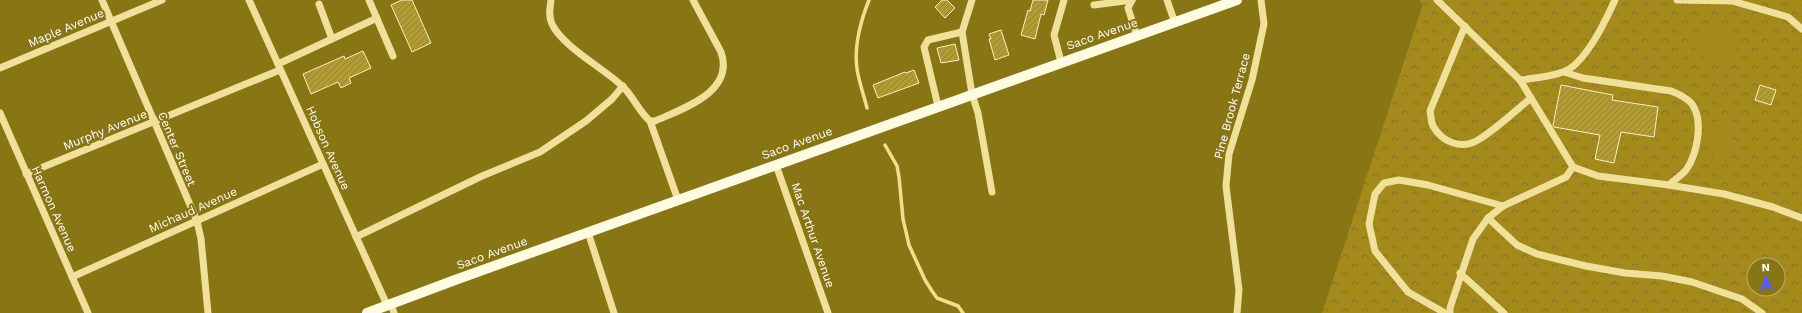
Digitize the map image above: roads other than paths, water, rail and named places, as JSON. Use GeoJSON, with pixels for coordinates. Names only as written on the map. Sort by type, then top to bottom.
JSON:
{"type":"FeatureCollection","features":[{"type":"Feature","properties":{"kind":"main road","name":"Saco Avenue"},"geometry":{"type":"LineString","coordinates":[[366,313],[391,307],[588,232],[1237,0]]}},
{"type":"Feature","properties":{"kind":"street","name":"Center Street"},"geometry":{"type":"LineString","coordinates":[[102,0],[196,221],[201,239],[208,313]]}},
{"type":"Feature","properties":{"kind":"street","name":"Maple Avenue"},"geometry":{"type":"LineString","coordinates":[[0,68],[162,0]]}},
{"type":"Feature","properties":{"kind":"street","name":"Hobson Avenue"},"geometry":{"type":"LineString","coordinates":[[249,0],[356,237],[391,307]]}},
{"type":"Feature","properties":{"kind":"street"},"geometry":{"type":"LineString","coordinates":[[369,0],[393,56]]}},
{"type":"Feature","properties":{"kind":"street"},"geometry":{"type":"LineString","coordinates":[[551,0],[549,13],[552,25],[565,41],[623,86],[644,117],[650,121],[678,200]]}},
{"type":"Feature","properties":{"kind":"street"},"geometry":{"type":"LineString","coordinates":[[650,121],[655,121],[712,92],[721,81],[724,70],[724,61],[721,52],[693,0]]}},
{"type":"Feature","properties":{"kind":"street"},"geometry":{"type":"LineString","coordinates":[[972,0],[962,32],[972,94],[978,113],[992,192]]}},
{"type":"Feature","properties":{"kind":"street"},"geometry":{"type":"LineString","coordinates":[[1061,62],[1054,35],[1064,0]]}},
{"type":"Feature","properties":{"kind":"street"},"geometry":{"type":"LineString","coordinates":[[1094,5],[1132,0]]}},
{"type":"Feature","properties":{"kind":"street"},"geometry":{"type":"LineString","coordinates":[[1132,0],[1128,8],[1137,36]]}},
{"type":"Feature","properties":{"kind":"street"},"geometry":{"type":"LineString","coordinates":[[1167,0],[1175,23]]}},
{"type":"Feature","properties":{"kind":"street","name":"Pine Brook Terrace"},"geometry":{"type":"LineString","coordinates":[[1237,313],[1239,290],[1228,199],[1227,171],[1236,130],[1252,80],[1264,24],[1261,0]]}},
{"type":"Feature","properties":{"kind":"street"},"geometry":{"type":"LineString","coordinates":[[1437,0],[1520,80],[1573,167],[1598,176],[1724,194],[1773,207],[1802,218]]}},
{"type":"Feature","properties":{"kind":"street"},"geometry":{"type":"LineString","coordinates":[[1520,80],[1564,72],[1577,63],[1590,46],[1609,14],[1615,0]]}},
{"type":"Feature","properties":{"kind":"street"},"geometry":{"type":"LineString","coordinates":[[1677,0],[1732,1],[1788,17],[1802,29]]}},
{"type":"Feature","properties":{"kind":"street"},"geometry":{"type":"LineString","coordinates":[[319,4],[332,39]]}},
{"type":"Feature","properties":{"kind":"street","name":"Murphy Avenue"},"geometry":{"type":"LineString","coordinates":[[26,174],[154,122],[279,67],[376,18]]}},
{"type":"Feature","properties":{"kind":"street"},"geometry":{"type":"LineString","coordinates":[[1465,26],[1430,111],[1433,125],[1443,139],[1454,144],[1464,144],[1477,140],[1531,98]]}},
{"type":"Feature","properties":{"kind":"street"},"geometry":{"type":"LineString","coordinates":[[938,106],[924,46],[928,40],[962,32]]}},
{"type":"Feature","properties":{"kind":"street"},"geometry":{"type":"LineString","coordinates":[[1564,72],[1583,78],[1671,91],[1683,96],[1693,105],[1697,118],[1698,141],[1694,157],[1685,171],[1669,185]]}},
{"type":"Feature","properties":{"kind":"street"},"geometry":{"type":"LineString","coordinates":[[356,237],[463,185],[540,152],[586,121],[612,99],[623,86]]}},
{"type":"Feature","properties":{"kind":"street","name":"Harmon Avenue"},"geometry":{"type":"LineString","coordinates":[[0,114],[88,313]]}},
{"type":"Feature","properties":{"kind":"street","name":"Michaud Avenue"},"geometry":{"type":"LineString","coordinates":[[72,277],[323,164]]}},
{"type":"Feature","properties":{"kind":"street","name":"Mac Arthur Avenue"},"geometry":{"type":"LineString","coordinates":[[776,165],[828,313]]}},
{"type":"Feature","properties":{"kind":"street"},"geometry":{"type":"LineString","coordinates":[[1450,313],[1450,308],[1460,273],[1473,239],[1488,218],[1503,206],[1566,177],[1573,167]]}},
{"type":"Feature","properties":{"kind":"street"},"geometry":{"type":"LineString","coordinates":[[1445,313],[1408,292],[1375,251],[1369,224],[1375,194],[1384,183],[1399,180],[1428,184],[1503,206]]}},
{"type":"Feature","properties":{"kind":"street"},"geometry":{"type":"LineString","coordinates":[[1488,218],[1517,245],[1537,254],[1586,266],[1625,273],[1662,276],[1692,282],[1742,299],[1762,313]]}},
{"type":"Feature","properties":{"kind":"street"},"geometry":{"type":"LineString","coordinates":[[588,232],[614,313]]}},
{"type":"Feature","properties":{"kind":"street"},"geometry":{"type":"LineString","coordinates":[[1460,273],[1504,313]]}},
{"type":"Feature","properties":{"kind":"waterway"},"geometry":{"type":"LineString","coordinates":[[867,108],[857,69],[856,52],[863,16],[869,0]]}},
{"type":"Feature","properties":{"kind":"waterway"},"geometry":{"type":"LineString","coordinates":[[885,145],[897,166],[903,219],[909,245],[925,280],[937,298],[958,306],[963,313]]}}]}
